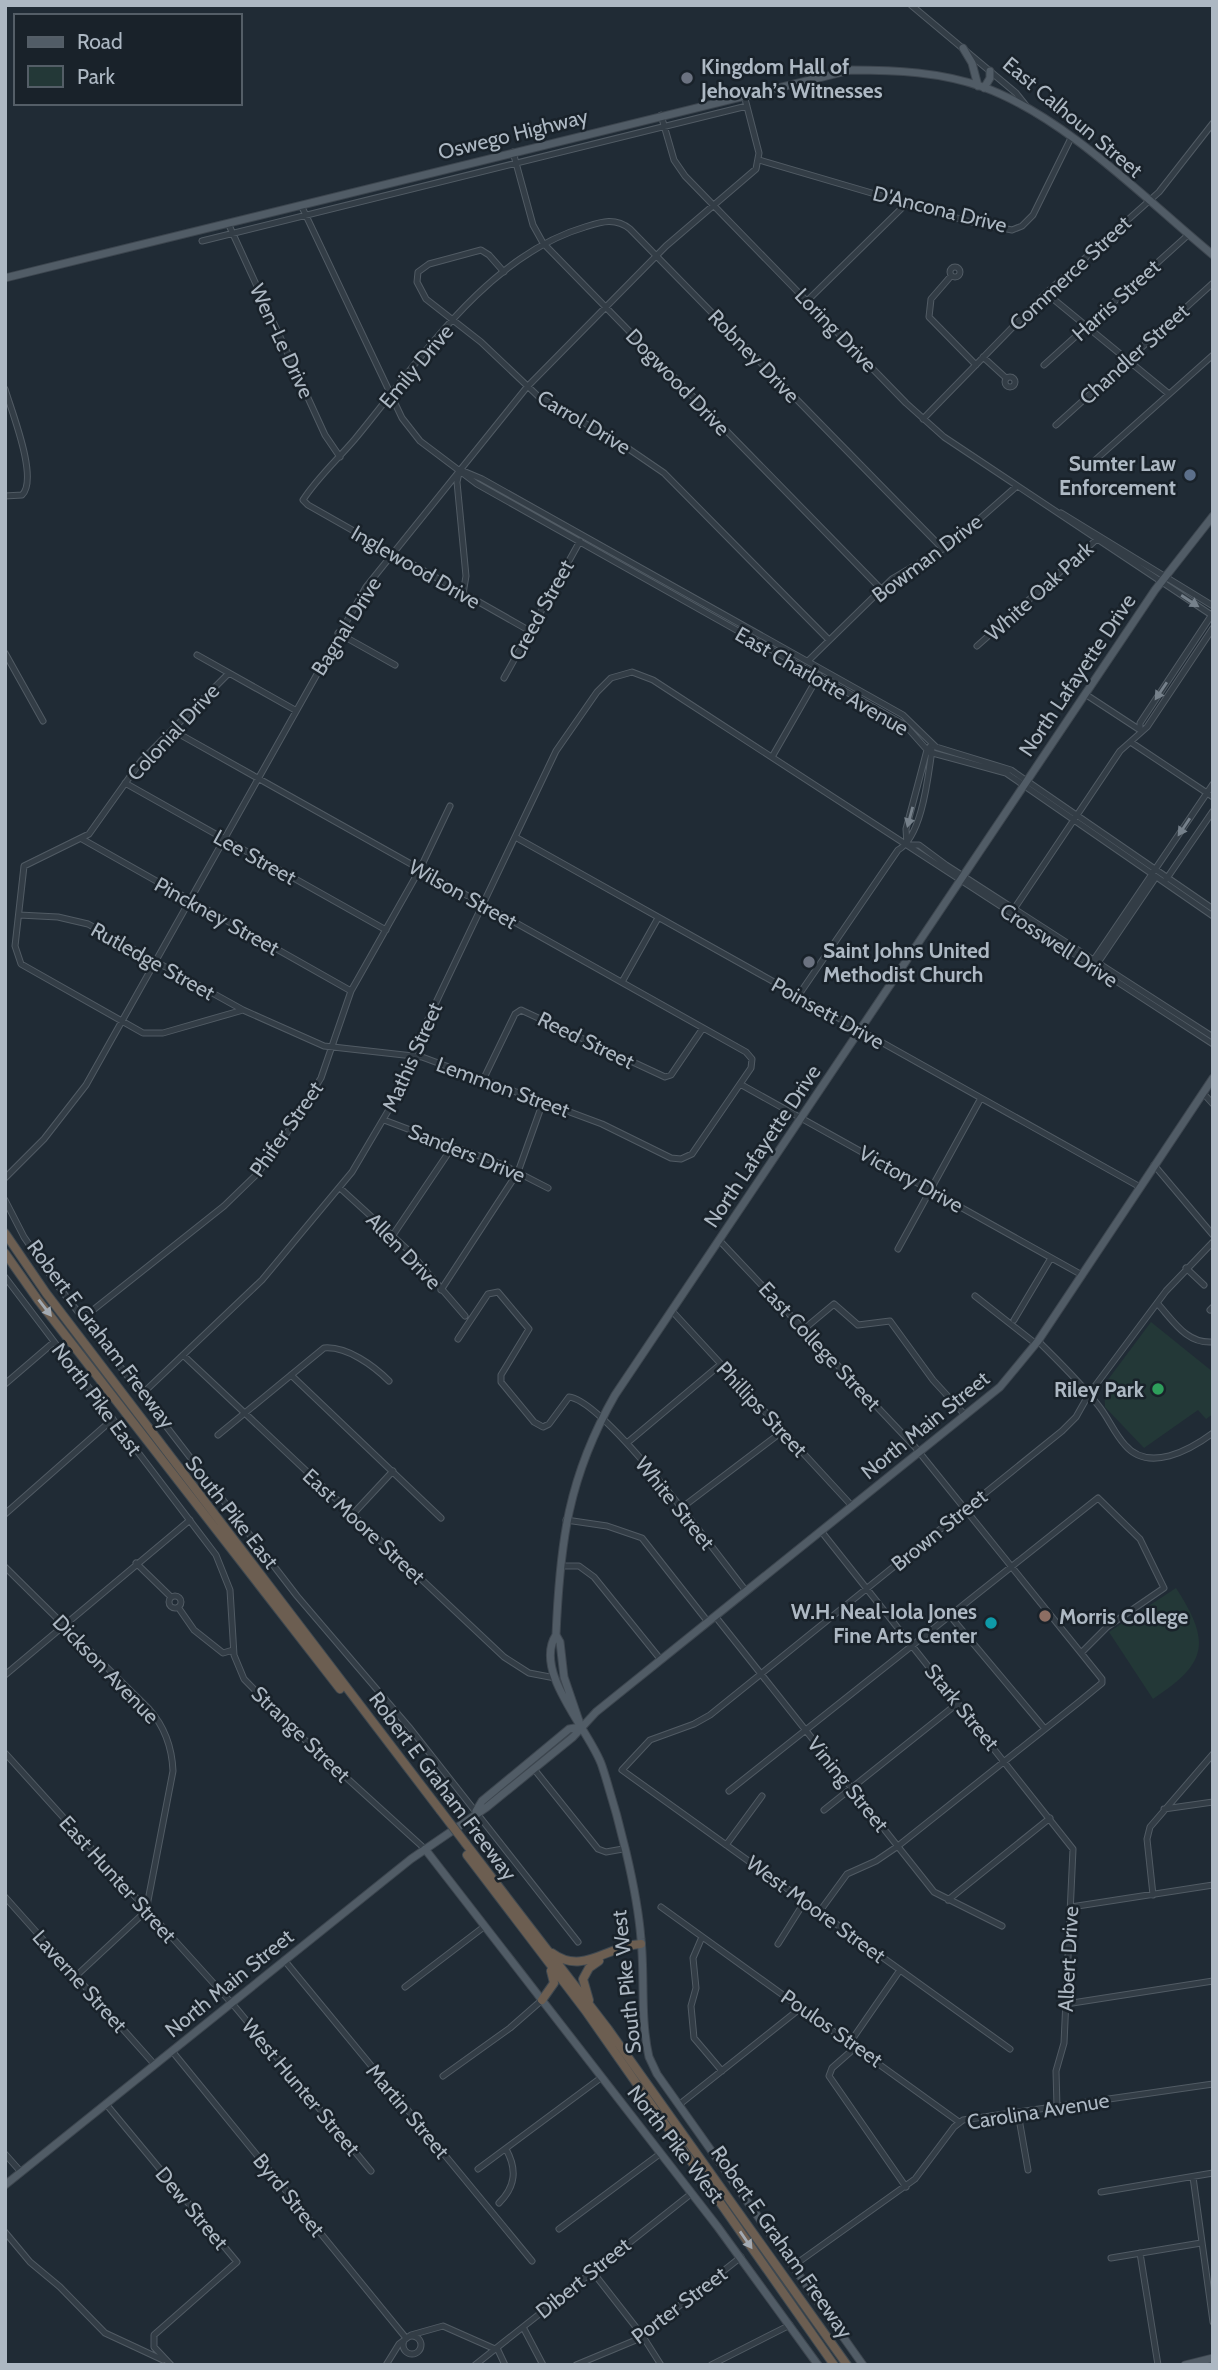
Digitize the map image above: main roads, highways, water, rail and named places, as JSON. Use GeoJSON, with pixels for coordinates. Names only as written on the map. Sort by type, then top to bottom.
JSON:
{"type":"FeatureCollection","features":[{"type":"Feature","properties":{"kind":"highway","name":"Robert E Graham Freeway"},"geometry":{"type":"LineString","coordinates":[[5,1233],[29,1271],[588,2009],[847,2365]]}},
{"type":"Feature","properties":{"kind":"highway","name":"Robert E Graham Freeway"},"geometry":{"type":"LineString","coordinates":[[5,1253],[125,1413],[365,1717]]}},
{"type":"Feature","properties":{"kind":"highway"},"geometry":{"type":"LineString","coordinates":[[541,1947],[576,1964],[641,1944]]}},
{"type":"Feature","properties":{"kind":"highway"},"geometry":{"type":"LineString","coordinates":[[541,1947],[554,1979],[550,1992],[542,2000]]}},
{"type":"Feature","properties":{"kind":"highway"},"geometry":{"type":"LineString","coordinates":[[588,2009],[583,1979],[589,1968],[616,1950]]}},
{"type":"Feature","properties":{"kind":"highway"},"geometry":{"type":"LineString","coordinates":[[550,1992],[567,1993],[588,2009]]}},
{"type":"Feature","properties":{"kind":"highway","name":"Robert E Graham Freeway"},"geometry":{"type":"LineString","coordinates":[[588,2009],[834,2365]]}},
{"type":"Feature","properties":{"kind":"main road"},"geometry":{"type":"LineString","coordinates":[[962,48],[972,63],[981,87],[990,78],[990,71]]}},
{"type":"Feature","properties":{"kind":"main road"},"geometry":{"type":"LineString","coordinates":[[956,79],[969,72],[972,63]]}},
{"type":"Feature","properties":{"kind":"main road","name":"Oswego Highway"},"geometry":{"type":"LineString","coordinates":[[5,278],[851,70],[902,71],[956,79],[1028,108]]}},
{"type":"Feature","properties":{"kind":"main road","name":"East Calhoun Street"},"geometry":{"type":"LineString","coordinates":[[1028,108],[1071,138],[1213,255]]}},
{"type":"Feature","properties":{"kind":"main road","name":"North Lafayette Drive"},"geometry":{"type":"LineString","coordinates":[[581,1727],[568,1709],[555,1678],[555,1638],[566,1520],[578,1469],[603,1417],[1085,694],[1163,579],[1213,516]]}},
{"type":"Feature","properties":{"kind":"main road","name":"North Main Street"},"geometry":{"type":"LineString","coordinates":[[581,1727],[1013,1374],[1213,1078]]}},
{"type":"Feature","properties":{"kind":"main road"},"geometry":{"type":"LineString","coordinates":[[555,1638],[560,1642],[564,1677],[581,1727]]}},
{"type":"Feature","properties":{"kind":"main road"},"geometry":{"type":"LineString","coordinates":[[476,1811],[487,1807],[573,1737],[581,1727]]}},
{"type":"Feature","properties":{"kind":"main road"},"geometry":{"type":"LineString","coordinates":[[476,1811],[482,1801],[569,1729],[581,1727]]}},
{"type":"Feature","properties":{"kind":"main road","name":"South Pike West"},"geometry":{"type":"LineString","coordinates":[[581,1727],[601,1764],[636,1901],[641,1944],[645,2039],[649,2056],[657,2074],[863,2365]]}},
{"type":"Feature","properties":{"kind":"main road","name":"North Main Street"},"geometry":{"type":"LineString","coordinates":[[5,2185],[476,1811]]}},
{"type":"Feature","properties":{"kind":"main road","name":"North Pike West"},"geometry":{"type":"LineString","coordinates":[[425,1849],[741,2257],[818,2365]]}},
{"type":"Feature","properties":{"kind":"main road"},"geometry":{"type":"LineString","coordinates":[[851,2348],[872,2365]]}},
{"type":"Feature","properties":{"kind":"main road"},"geometry":{"type":"LineString","coordinates":[[1185,2365],[1213,2358]]}},
{"type":"Feature","properties":{"kind":"place","name":"Kingdom Hall of Jehovah’s Witnesses"},"geometry":{"type":"Point","coordinates":[687,78]}},
{"type":"Feature","properties":{"kind":"place","name":"Sumter Law Enforcement"},"geometry":{"type":"Point","coordinates":[1190,475]}},
{"type":"Feature","properties":{"kind":"place","name":"Saint Johns United Methodist Church"},"geometry":{"type":"Point","coordinates":[809,962]}},
{"type":"Feature","properties":{"kind":"place","name":"Riley Park"},"geometry":{"type":"Point","coordinates":[1158,1389]}},
{"type":"Feature","properties":{"kind":"place","name":"Morris College"},"geometry":{"type":"Point","coordinates":[1045,1616]}},
{"type":"Feature","properties":{"kind":"place","name":"W.H. Neal-Iola Jones Fine Arts Center"},"geometry":{"type":"Point","coordinates":[991,1623]}}]}
